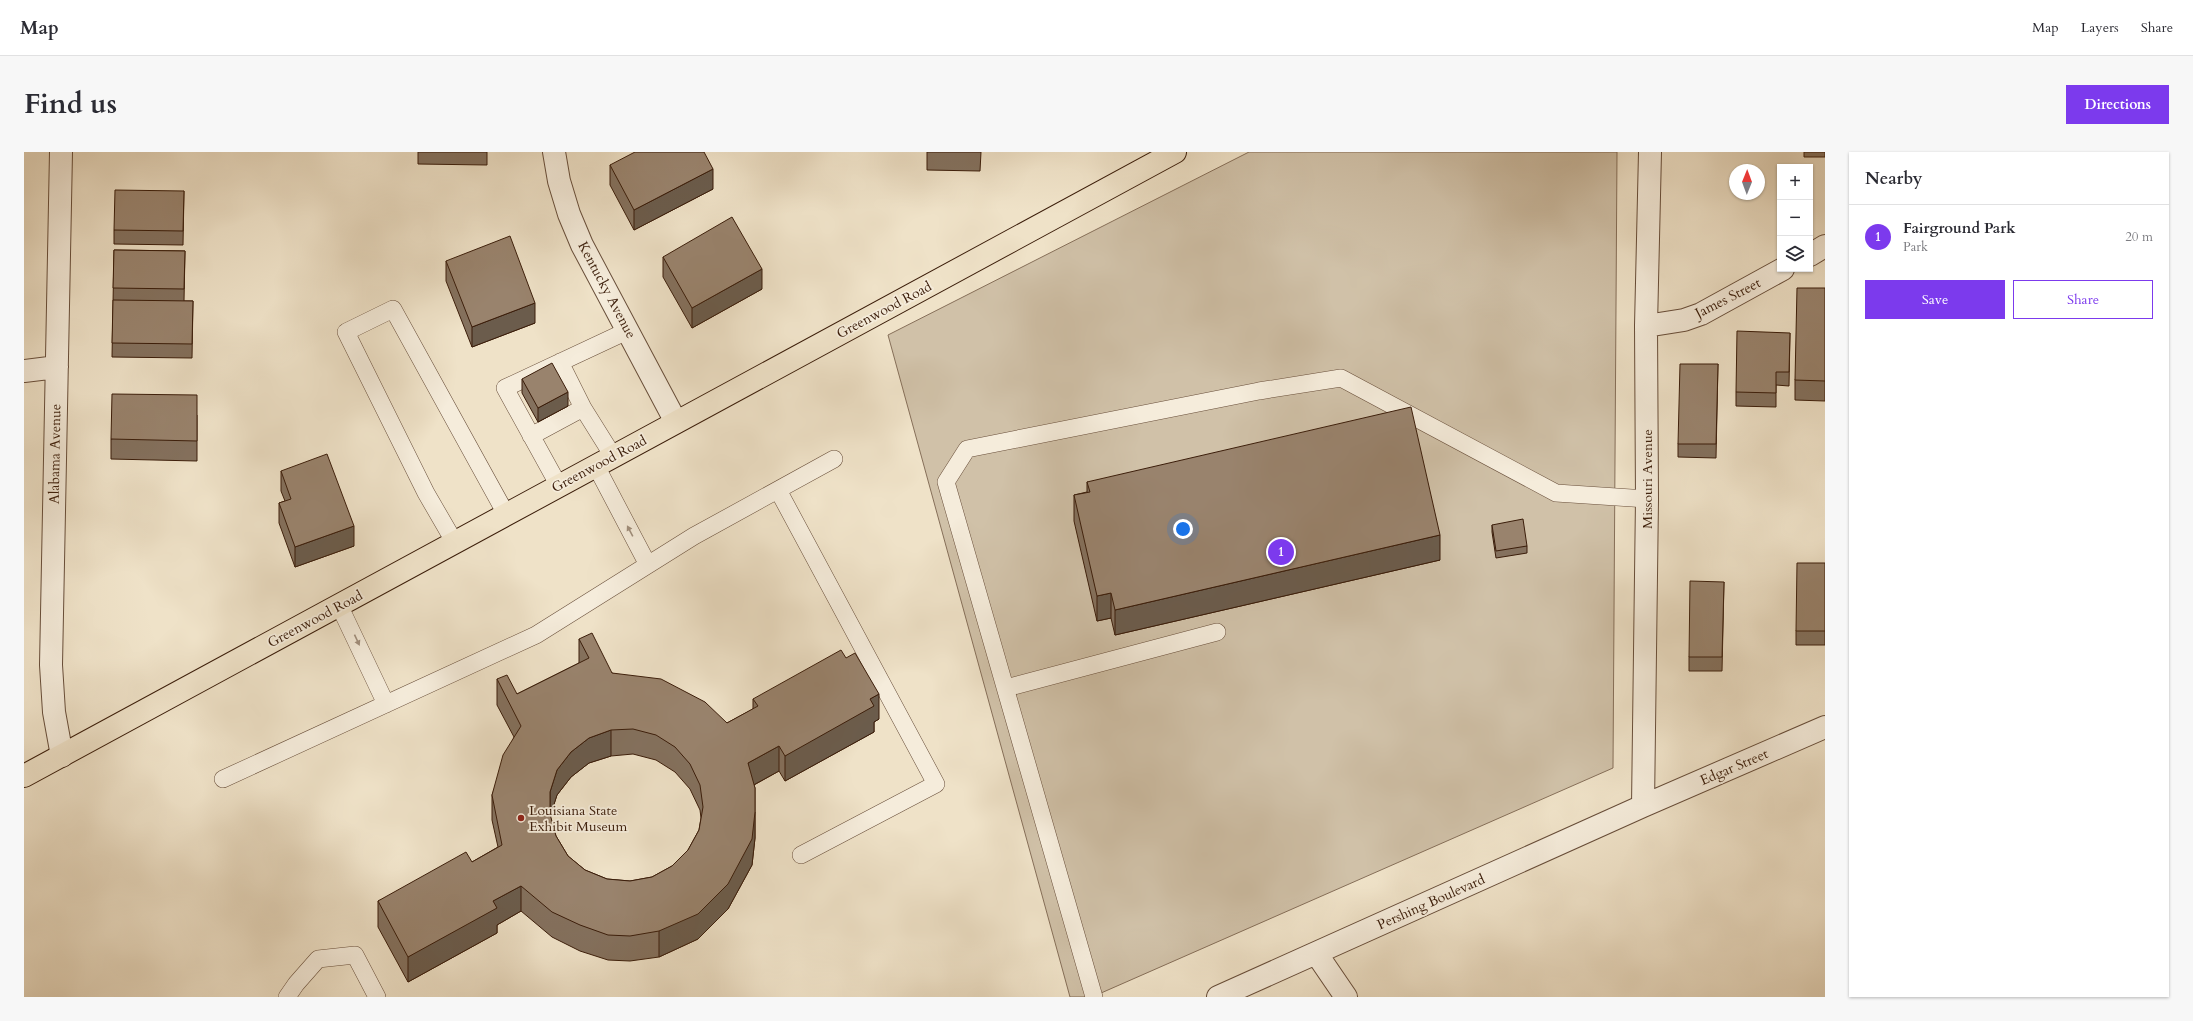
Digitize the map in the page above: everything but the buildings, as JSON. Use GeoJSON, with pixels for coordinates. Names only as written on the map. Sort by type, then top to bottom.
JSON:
{"type":"FeatureCollection","features":[{"type":"Feature","properties":{"kind":"main road","name":"Greenwood Road"},"geometry":{"type":"LineString","coordinates":[[24,776],[605,461],[1148,159],[1175,152]]}},
{"type":"Feature","properties":{"kind":"street","name":"Alabama Avenue"},"geometry":{"type":"LineString","coordinates":[[61,152],[51,665],[54,712],[62,756]]}},
{"type":"Feature","properties":{"kind":"street","name":"Kentucky Avenue"},"geometry":{"type":"LineString","coordinates":[[554,152],[559,181],[569,214],[582,245],[676,422]]}},
{"type":"Feature","properties":{"kind":"street","name":"Missouri Avenue"},"geometry":{"type":"LineString","coordinates":[[1643,806],[1648,499],[1646,326],[1650,152]]}},
{"type":"Feature","properties":{"kind":"street"},"geometry":{"type":"LineString","coordinates":[[1813,252],[1825,246]]}},
{"type":"Feature","properties":{"kind":"street","name":"James Street"},"geometry":{"type":"LineString","coordinates":[[1646,326],[1684,320],[1701,314],[1778,272]]}},
{"type":"Feature","properties":{"kind":"street"},"geometry":{"type":"LineString","coordinates":[[24,371],[57,367]]}},
{"type":"Feature","properties":{"kind":"street","name":"Edgar Street"},"geometry":{"type":"LineString","coordinates":[[1643,806],[1825,727]]}},
{"type":"Feature","properties":{"kind":"street","name":"Pershing Boulevard"},"geometry":{"type":"LineString","coordinates":[[1218,997],[1643,806]]}},
{"type":"Feature","properties":{"kind":"street"},"geometry":{"type":"LineString","coordinates":[[1316,953],[1346,997]]}},
{"type":"Feature","properties":{"kind":"lane"},"geometry":{"type":"LineString","coordinates":[[455,543],[426,493],[346,332],[393,309],[506,514]]}},
{"type":"Feature","properties":{"kind":"lane"},"geometry":{"type":"LineString","coordinates":[[559,486],[505,388],[628,331]]}},
{"type":"Feature","properties":{"kind":"lane"},"geometry":{"type":"LineString","coordinates":[[560,362],[583,408],[648,565]]}},
{"type":"Feature","properties":{"kind":"lane"},"geometry":{"type":"LineString","coordinates":[[1094,997],[946,482],[966,449],[1260,391],[1341,378],[1556,493],[1648,499]]}},
{"type":"Feature","properties":{"kind":"lane"},"geometry":{"type":"LineString","coordinates":[[531,436],[583,408]]}},
{"type":"Feature","properties":{"kind":"lane"},"geometry":{"type":"LineString","coordinates":[[223,779],[536,635],[694,536],[834,459]]}},
{"type":"Feature","properties":{"kind":"lane"},"geometry":{"type":"LineString","coordinates":[[778,490],[936,784],[801,854]]}},
{"type":"Feature","properties":{"kind":"lane"},"geometry":{"type":"LineString","coordinates":[[339,605],[386,704]]}},
{"type":"Feature","properties":{"kind":"lane"},"geometry":{"type":"LineString","coordinates":[[1006,688],[1217,632]]}},
{"type":"Feature","properties":{"kind":"lane"},"geometry":{"type":"LineString","coordinates":[[287,997],[296,984],[318,959],[355,955],[377,997]]}},
{"type":"Feature","properties":{"kind":"shaded area"},"geometry":{"type":"Polygon","coordinates":[[[1249,152],[1617,152],[1613,768],[1092,997],[1070,997],[888,335],[1249,152]]]}},
{"type":"Feature","properties":{"kind":"place","name":"Fairground Park"},"geometry":{"type":"Point","coordinates":[1281,552]}},
{"type":"Feature","properties":{"kind":"place","name":"Louisiana State Exhibit Museum"},"geometry":{"type":"Point","coordinates":[521,818]}}]}
